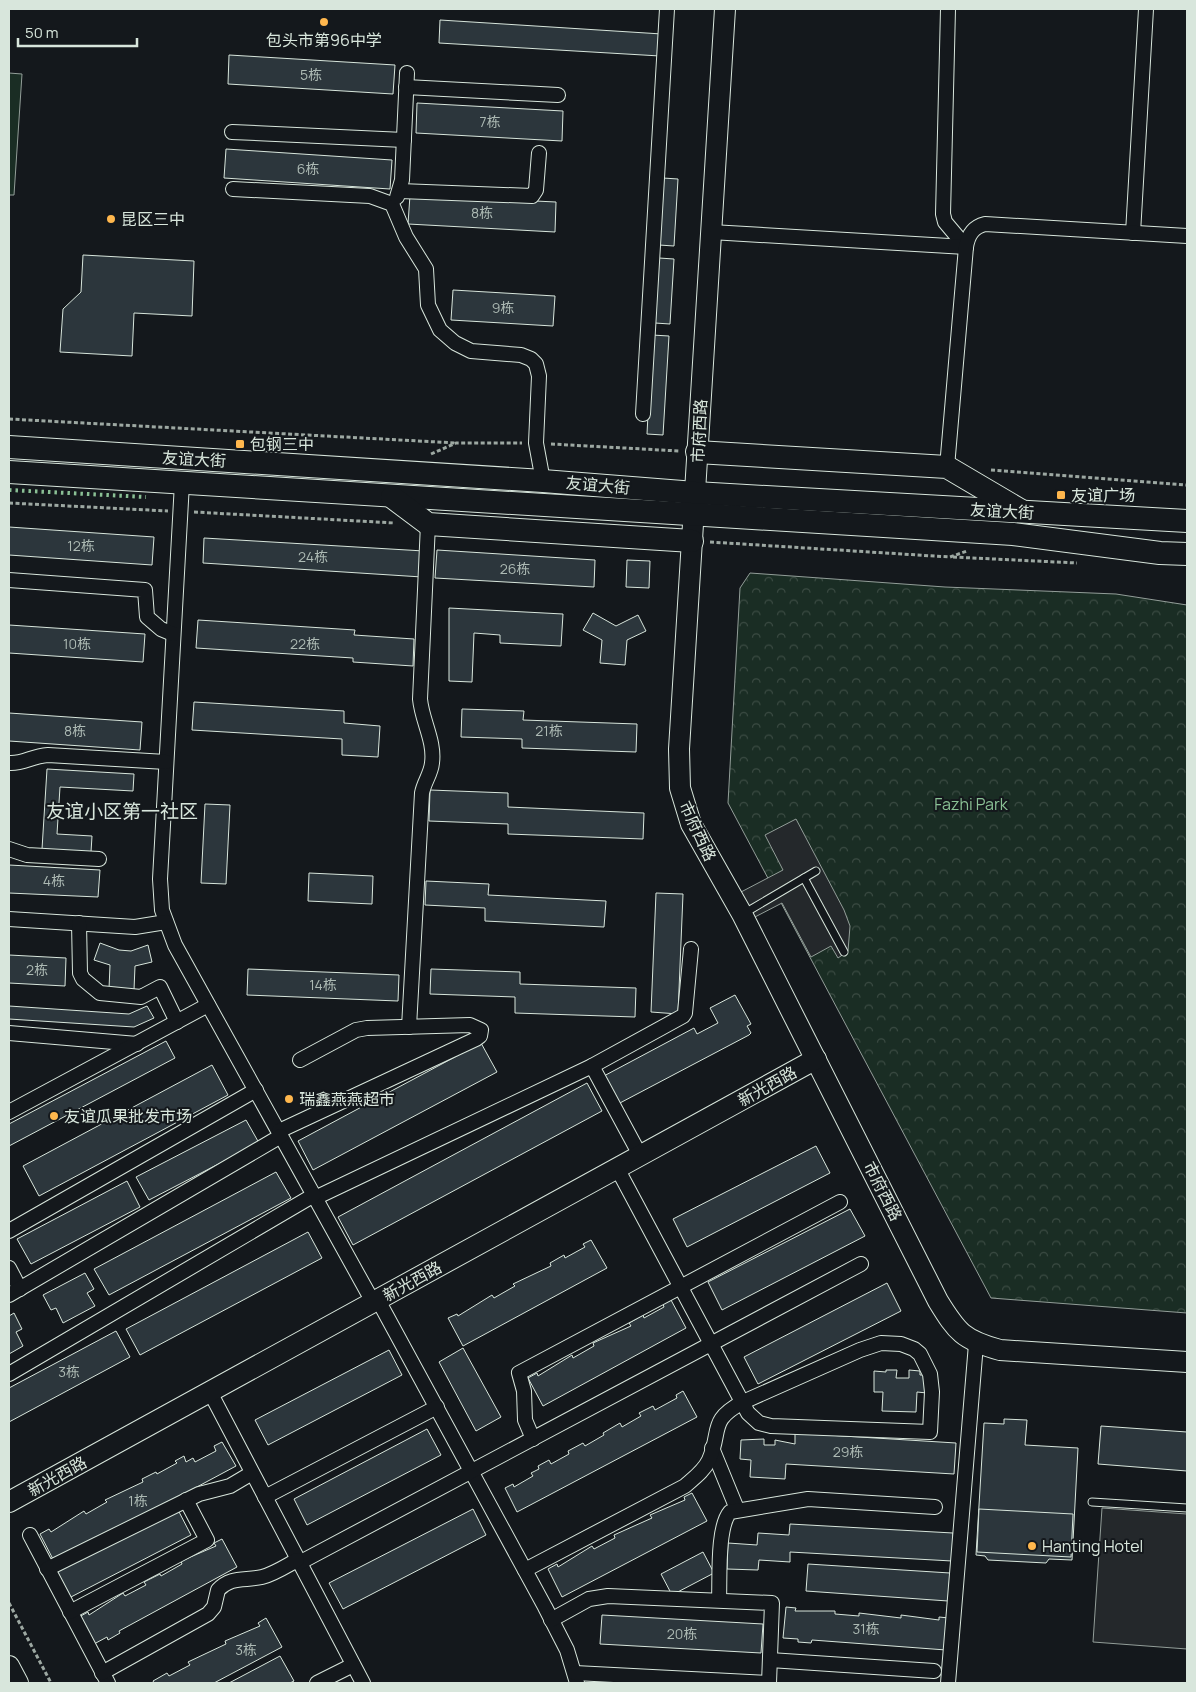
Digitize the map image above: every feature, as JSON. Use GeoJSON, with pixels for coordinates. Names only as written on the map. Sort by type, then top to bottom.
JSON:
{"type":"FeatureCollection","features":[{"type":"Feature","properties":{"kind":"main road","name":"友谊大街"},"geometry":{"type":"LineString","coordinates":[[9,447],[543,480],[695,494],[1187,522]]}},
{"type":"Feature","properties":{"kind":"main road"},"geometry":{"type":"LineString","coordinates":[[698,452],[947,466],[1023,512]]}},
{"type":"Feature","properties":{"kind":"main road","name":"友谊大街"},"geometry":{"type":"LineString","coordinates":[[9,472],[694,516],[1013,534],[1160,553],[1187,554]]}},
{"type":"Feature","properties":{"kind":"main road"},"geometry":{"type":"LineString","coordinates":[[392,497],[428,524],[692,541]]}},
{"type":"Feature","properties":{"kind":"main road"},"geometry":{"type":"LineString","coordinates":[[1160,553],[1187,568]]}},
{"type":"Feature","properties":{"kind":"street"},"geometry":{"type":"LineString","coordinates":[[644,414],[667,9]]}},
{"type":"Feature","properties":{"kind":"street","name":"市府西路"},"geometry":{"type":"LineString","coordinates":[[725,9],[679,749],[680,788],[686,812],[699,840],[742,914],[938,1301],[955,1329],[976,1344],[1000,1350],[1187,1362]]}},
{"type":"Feature","properties":{"kind":"street"},"geometry":{"type":"LineString","coordinates":[[948,9],[942,214],[945,222],[966,247]]}},
{"type":"Feature","properties":{"kind":"street"},"geometry":{"type":"LineString","coordinates":[[1133,233],[1146,9]]}},
{"type":"Feature","properties":{"kind":"street"},"geometry":{"type":"LineString","coordinates":[[392,204],[400,191],[406,80],[558,95]]}},
{"type":"Feature","properties":{"kind":"street"},"geometry":{"type":"LineString","coordinates":[[232,132],[404,140]]}},
{"type":"Feature","properties":{"kind":"street"},"geometry":{"type":"LineString","coordinates":[[400,191],[532,196],[536,190],[539,153]]}},
{"type":"Feature","properties":{"kind":"street"},"geometry":{"type":"LineString","coordinates":[[233,189],[370,196],[392,204],[406,237],[426,269],[428,305],[440,330],[455,343],[471,351],[521,355],[531,359],[536,364],[539,376],[536,443],[543,480]]}},
{"type":"Feature","properties":{"kind":"street"},"geometry":{"type":"LineString","coordinates":[[947,466],[966,247],[973,230],[985,224],[1187,236]]}},
{"type":"Feature","properties":{"kind":"street"},"geometry":{"type":"LineString","coordinates":[[711,232],[966,247]]}},
{"type":"Feature","properties":{"kind":"street"},"geometry":{"type":"LineString","coordinates":[[182,483],[160,879],[160,895],[166,922],[175,945],[315,1196],[473,1471],[551,1620],[576,1678],[768,1683],[772,1603],[719,1599],[599,1597],[589,1599],[551,1620]]}},
{"type":"Feature","properties":{"kind":"street"},"geometry":{"type":"LineString","coordinates":[[409,1027],[422,793],[431,769],[433,757],[420,699],[428,524]]}},
{"type":"Feature","properties":{"kind":"street"},"geometry":{"type":"LineString","coordinates":[[9,580],[145,590],[148,617],[161,629],[173,634]]}},
{"type":"Feature","properties":{"kind":"street"},"geometry":{"type":"LineString","coordinates":[[9,763],[22,762],[33,756],[48,755],[166,762]]}},
{"type":"Feature","properties":{"kind":"street"},"geometry":{"type":"LineString","coordinates":[[9,849],[26,855],[99,860]]}},
{"type":"Feature","properties":{"kind":"street"},"geometry":{"type":"LineString","coordinates":[[9,919],[140,927],[166,922]]}},
{"type":"Feature","properties":{"kind":"street"},"geometry":{"type":"LineString","coordinates":[[79,923],[80,973],[83,980],[100,994],[136,997],[160,987],[177,1022]]}},
{"type":"Feature","properties":{"kind":"street"},"geometry":{"type":"LineString","coordinates":[[9,1374],[315,1196],[592,1066],[683,1016],[685,1013],[691,949]]}},
{"type":"Feature","properties":{"kind":"street"},"geometry":{"type":"LineString","coordinates":[[9,1112],[208,1005]]}},
{"type":"Feature","properties":{"kind":"street"},"geometry":{"type":"LineString","coordinates":[[9,1268],[14,1292],[280,1134],[476,1038],[481,1033],[477,1026],[470,1025],[356,1030],[300,1060]]}},
{"type":"Feature","properties":{"kind":"street"},"geometry":{"type":"LineString","coordinates":[[9,1033],[137,1044]]}},
{"type":"Feature","properties":{"kind":"street","name":"新光西路"},"geometry":{"type":"LineString","coordinates":[[9,1502],[816,1059]]}},
{"type":"Feature","properties":{"kind":"street"},"geometry":{"type":"LineString","coordinates":[[592,1066],[640,1155]]}},
{"type":"Feature","properties":{"kind":"street"},"geometry":{"type":"LineString","coordinates":[[9,1231],[256,1090]]}},
{"type":"Feature","properties":{"kind":"street"},"geometry":{"type":"LineString","coordinates":[[525,1570],[685,1486],[705,1468],[719,1421],[729,1410],[743,1402],[860,1350],[881,1343],[901,1344],[914,1349],[927,1367],[932,1385],[930,1432],[771,1426],[753,1420],[743,1402],[712,1343],[617,1168]]}},
{"type":"Feature","properties":{"kind":"street"},"geometry":{"type":"LineString","coordinates":[[533,1439],[525,1420],[524,1391],[519,1373],[680,1285],[840,1202]]}},
{"type":"Feature","properties":{"kind":"street"},"geometry":{"type":"LineString","coordinates":[[30,1535],[105,1678],[208,1614],[214,1607],[218,1590],[228,1582],[237,1578],[269,1574],[298,1561],[473,1471],[861,1264]]}},
{"type":"Feature","properties":{"kind":"street"},"geometry":{"type":"LineString","coordinates":[[948,1683],[976,1344]]}},
{"type":"Feature","properties":{"kind":"street"},"geometry":{"type":"LineString","coordinates":[[210,1392],[363,1683]]}},
{"type":"Feature","properties":{"kind":"street"},"geometry":{"type":"LineString","coordinates":[[265,1497],[437,1407]]}},
{"type":"Feature","properties":{"kind":"street"},"geometry":{"type":"LineString","coordinates":[[712,1448],[737,1509]]}},
{"type":"Feature","properties":{"kind":"street"},"geometry":{"type":"LineString","coordinates":[[48,1569],[186,1500],[199,1494],[230,1486],[252,1473]]}},
{"type":"Feature","properties":{"kind":"street"},"geometry":{"type":"LineString","coordinates":[[719,1599],[724,1523],[730,1512],[737,1509],[773,1506],[808,1499],[935,1507]]}},
{"type":"Feature","properties":{"kind":"street"},"geometry":{"type":"LineString","coordinates":[[70,1612],[207,1540],[186,1500]]}},
{"type":"Feature","properties":{"kind":"street"},"geometry":{"type":"LineString","coordinates":[[770,1660],[934,1671]]}},
{"type":"Feature","properties":{"kind":"street"},"geometry":{"type":"LineString","coordinates":[[317,1683],[353,1665]]}},
{"type":"Feature","properties":{"kind":"street"},"geometry":{"type":"LineString","coordinates":[[9,1666],[18,1683]]}},
{"type":"Feature","properties":{"kind":"lane"},"geometry":{"type":"LineString","coordinates":[[742,914],[816,871]]}},
{"type":"Feature","properties":{"kind":"lane"},"geometry":{"type":"LineString","coordinates":[[804,878],[844,952]]}},
{"type":"Feature","properties":{"kind":"lane"},"geometry":{"type":"LineString","coordinates":[[1092,1502],[1187,1508]]}},
{"type":"Feature","properties":{"kind":"path"},"geometry":{"type":"LineString","coordinates":[[9,419],[456,443]]}},
{"type":"Feature","properties":{"kind":"path"},"geometry":{"type":"LineString","coordinates":[[986,470],[1187,485]]}},
{"type":"Feature","properties":{"kind":"path"},"geometry":{"type":"LineString","coordinates":[[9,503],[398,523]]}},
{"type":"Feature","properties":{"kind":"path"},"geometry":{"type":"LineString","coordinates":[[692,541],[1087,564]]}},
{"type":"Feature","properties":{"kind":"path"},"geometry":{"type":"LineString","coordinates":[[950,557],[968,550]]}},
{"type":"Feature","properties":{"kind":"path"},"geometry":{"type":"LineString","coordinates":[[9,1603],[51,1683]]}},
{"type":"Feature","properties":{"kind":"green space"},"geometry":{"type":"Polygon","coordinates":[[[9,73],[22,74],[14,195],[9,195],[9,73]]]}},
{"type":"Feature","properties":{"kind":"green space","name":"Fazhi Park"},"geometry":{"type":"Polygon","coordinates":[[[750,573],[945,587],[1116,594],[1187,605],[1187,1313],[991,1298],[728,803],[740,588],[750,573]]]}},
{"type":"Feature","properties":{"kind":"shaded area"},"geometry":{"type":"Polygon","coordinates":[[[796,819],[844,910],[850,926],[848,951],[838,958],[831,946],[811,957],[782,903],[753,918],[741,892],[783,870],[765,835],[796,819]]]}},
{"type":"Feature","properties":{"kind":"shaded area"},"geometry":{"type":"Polygon","coordinates":[[[1102,1508],[1187,1514],[1187,1649],[1093,1642],[1102,1508]]]}},
{"type":"Feature","properties":{"kind":"building"},"geometry":{"type":"Polygon","coordinates":[[[440,20],[662,34],[660,56],[439,43],[440,20]]]}},
{"type":"Feature","properties":{"kind":"building"},"geometry":{"type":"Polygon","coordinates":[[[229,55],[395,65],[393,94],[228,84],[229,55]]]}},
{"type":"Feature","properties":{"kind":"building"},"geometry":{"type":"Polygon","coordinates":[[[417,103],[563,111],[562,141],[416,133],[417,103]]]}},
{"type":"Feature","properties":{"kind":"building"},"geometry":{"type":"Polygon","coordinates":[[[226,149],[392,160],[390,189],[224,178],[226,149]]]}},
{"type":"Feature","properties":{"kind":"building"},"geometry":{"type":"Polygon","coordinates":[[[663,178],[678,179],[674,246],[659,245],[663,178]]]}},
{"type":"Feature","properties":{"kind":"building"},"geometry":{"type":"Polygon","coordinates":[[[410,195],[556,202],[555,232],[408,224],[410,195]]]}},
{"type":"Feature","properties":{"kind":"building"},"geometry":{"type":"Polygon","coordinates":[[[83,255],[194,261],[192,316],[134,313],[132,356],[60,352],[63,309],[81,292],[83,255]]]}},
{"type":"Feature","properties":{"kind":"building"},"geometry":{"type":"Polygon","coordinates":[[[659,258],[674,259],[670,324],[655,323],[659,258]]]}},
{"type":"Feature","properties":{"kind":"building"},"geometry":{"type":"Polygon","coordinates":[[[453,290],[555,296],[553,326],[451,320],[453,290]]]}},
{"type":"Feature","properties":{"kind":"building"},"geometry":{"type":"Polygon","coordinates":[[[652,335],[669,336],[663,435],[647,434],[652,335]]]}},
{"type":"Feature","properties":{"kind":"building"},"geometry":{"type":"Polygon","coordinates":[[[9,527],[154,537],[152,565],[9,555],[9,527]]]}},
{"type":"Feature","properties":{"kind":"building"},"geometry":{"type":"Polygon","coordinates":[[[204,538],[424,551],[422,577],[203,563],[204,538]]]}},
{"type":"Feature","properties":{"kind":"building"},"geometry":{"type":"Polygon","coordinates":[[[437,550],[595,560],[594,587],[435,578],[437,550]]]}},
{"type":"Feature","properties":{"kind":"building"},"geometry":{"type":"Polygon","coordinates":[[[627,560],[650,561],[649,588],[626,587],[627,560]]]}},
{"type":"Feature","properties":{"kind":"building"},"geometry":{"type":"Polygon","coordinates":[[[449,608],[563,614],[561,646],[500,643],[500,635],[474,633],[472,682],[449,681],[449,608]]]}},
{"type":"Feature","properties":{"kind":"building"},"geometry":{"type":"Polygon","coordinates":[[[593,613],[616,626],[638,615],[646,631],[627,640],[625,665],[600,663],[602,640],[583,630],[593,613]]]}},
{"type":"Feature","properties":{"kind":"building"},"geometry":{"type":"Polygon","coordinates":[[[198,620],[355,630],[354,635],[414,639],[413,666],[353,662],[353,658],[196,648],[198,620]]]}},
{"type":"Feature","properties":{"kind":"building"},"geometry":{"type":"Polygon","coordinates":[[[9,625],[145,634],[143,662],[9,653],[9,625]]]}},
{"type":"Feature","properties":{"kind":"building"},"geometry":{"type":"Polygon","coordinates":[[[194,702],[344,711],[344,723],[380,726],[378,757],[342,755],[342,739],[192,730],[194,702]]]}},
{"type":"Feature","properties":{"kind":"building"},"geometry":{"type":"Polygon","coordinates":[[[462,709],[524,711],[523,720],[637,724],[636,752],[522,748],[522,739],[461,737],[462,709]]]}},
{"type":"Feature","properties":{"kind":"building"},"geometry":{"type":"Polygon","coordinates":[[[9,713],[142,722],[140,750],[9,741],[9,713]]]}},
{"type":"Feature","properties":{"kind":"building"},"geometry":{"type":"Polygon","coordinates":[[[47,769],[134,774],[133,791],[60,787],[57,834],[92,836],[91,852],[42,849],[47,769]]]}},
{"type":"Feature","properties":{"kind":"building"},"geometry":{"type":"Polygon","coordinates":[[[430,790],[508,793],[508,807],[644,813],[643,839],[508,834],[508,824],[429,821],[430,790]]]}},
{"type":"Feature","properties":{"kind":"building"},"geometry":{"type":"Polygon","coordinates":[[[205,804],[230,805],[226,884],[201,883],[205,804]]]}},
{"type":"Feature","properties":{"kind":"building"},"geometry":{"type":"Polygon","coordinates":[[[9,865],[100,870],[98,897],[9,893],[9,865]]]}},
{"type":"Feature","properties":{"kind":"building"},"geometry":{"type":"Polygon","coordinates":[[[309,873],[373,876],[372,904],[308,901],[309,873]]]}},
{"type":"Feature","properties":{"kind":"building"},"geometry":{"type":"Polygon","coordinates":[[[426,881],[489,884],[488,895],[606,901],[604,927],[485,921],[485,908],[425,905],[426,881]]]}},
{"type":"Feature","properties":{"kind":"building"},"geometry":{"type":"Polygon","coordinates":[[[656,893],[683,894],[678,1014],[651,1012],[656,893]]]}},
{"type":"Feature","properties":{"kind":"building"},"geometry":{"type":"Polygon","coordinates":[[[100,943],[119,950],[131,951],[148,945],[152,962],[135,966],[134,990],[109,989],[110,965],[94,960],[100,943]]]}},
{"type":"Feature","properties":{"kind":"building"},"geometry":{"type":"Polygon","coordinates":[[[9,955],[66,958],[65,986],[9,983],[9,955]]]}},
{"type":"Feature","properties":{"kind":"building"},"geometry":{"type":"Polygon","coordinates":[[[248,969],[399,975],[398,1001],[247,995],[248,969]]]}},
{"type":"Feature","properties":{"kind":"building"},"geometry":{"type":"Polygon","coordinates":[[[431,969],[520,972],[520,984],[636,988],[635,1017],[515,1013],[515,997],[430,994],[431,969]]]}},
{"type":"Feature","properties":{"kind":"building"},"geometry":{"type":"Polygon","coordinates":[[[735,995],[751,1024],[747,1026],[751,1033],[749,1035],[618,1104],[602,1077],[694,1028],[697,1034],[718,1023],[710,1008],[735,995]]]}},
{"type":"Feature","properties":{"kind":"building"},"geometry":{"type":"Polygon","coordinates":[[[9,1006],[129,1014],[147,1006],[154,1018],[134,1027],[9,1019],[9,1006]]]}},
{"type":"Feature","properties":{"kind":"building"},"geometry":{"type":"Polygon","coordinates":[[[166,1041],[175,1058],[9,1146],[9,1124],[166,1041]]]}},
{"type":"Feature","properties":{"kind":"building"},"geometry":{"type":"Polygon","coordinates":[[[481,1043],[497,1072],[313,1170],[298,1141],[481,1043]]]}},
{"type":"Feature","properties":{"kind":"building"},"geometry":{"type":"Polygon","coordinates":[[[212,1065],[228,1095],[39,1196],[23,1166],[212,1065]]]}},
{"type":"Feature","properties":{"kind":"building"},"geometry":{"type":"Polygon","coordinates":[[[587,1083],[602,1111],[353,1245],[338,1217],[587,1083]]]}},
{"type":"Feature","properties":{"kind":"building"},"geometry":{"type":"Polygon","coordinates":[[[246,1120],[259,1143],[149,1200],[136,1177],[246,1120]]]}},
{"type":"Feature","properties":{"kind":"building"},"geometry":{"type":"Polygon","coordinates":[[[816,1146],[830,1173],[687,1247],[673,1219],[816,1146]]]}},
{"type":"Feature","properties":{"kind":"building"},"geometry":{"type":"Polygon","coordinates":[[[276,1172],[291,1198],[109,1295],[94,1269],[276,1172]]]}},
{"type":"Feature","properties":{"kind":"building"},"geometry":{"type":"Polygon","coordinates":[[[127,1181],[140,1207],[31,1264],[17,1239],[127,1181]]]}},
{"type":"Feature","properties":{"kind":"building"},"geometry":{"type":"Polygon","coordinates":[[[850,1209],[865,1236],[722,1310],[708,1282],[850,1209]]]}},
{"type":"Feature","properties":{"kind":"building"},"geometry":{"type":"Polygon","coordinates":[[[308,1232],[322,1258],[140,1355],[126,1329],[308,1232]]]}},
{"type":"Feature","properties":{"kind":"building"},"geometry":{"type":"Polygon","coordinates":[[[591,1240],[607,1268],[463,1346],[448,1318],[457,1314],[458,1316],[492,1295],[494,1298],[515,1286],[513,1284],[551,1266],[550,1263],[564,1255],[565,1258],[585,1247],[583,1244],[591,1240]]]}},
{"type":"Feature","properties":{"kind":"building"},"geometry":{"type":"Polygon","coordinates":[[[85,1273],[94,1289],[87,1293],[95,1306],[63,1323],[56,1308],[51,1310],[43,1295],[85,1273]]]}},
{"type":"Feature","properties":{"kind":"building"},"geometry":{"type":"Polygon","coordinates":[[[887,1283],[901,1311],[758,1384],[744,1357],[887,1283]]]}},
{"type":"Feature","properties":{"kind":"building"},"geometry":{"type":"Polygon","coordinates":[[[671,1300],[686,1328],[543,1406],[528,1378],[537,1373],[538,1376],[572,1355],[573,1358],[594,1346],[593,1343],[631,1326],[629,1323],[643,1315],[644,1318],[664,1307],[663,1304],[671,1300]]]}},
{"type":"Feature","properties":{"kind":"building"},"geometry":{"type":"Polygon","coordinates":[[[14,1313],[22,1329],[16,1332],[23,1346],[9,1354],[9,1316],[14,1313]]]}},
{"type":"Feature","properties":{"kind":"building"},"geometry":{"type":"Polygon","coordinates":[[[116,1331],[130,1357],[9,1422],[9,1388],[116,1331]]]}},
{"type":"Feature","properties":{"kind":"building"},"geometry":{"type":"Polygon","coordinates":[[[463,1348],[501,1417],[476,1431],[439,1362],[463,1348]]]}},
{"type":"Feature","properties":{"kind":"building"},"geometry":{"type":"Polygon","coordinates":[[[389,1350],[402,1375],[268,1445],[255,1420],[389,1350]]]}},
{"type":"Feature","properties":{"kind":"building"},"geometry":{"type":"Polygon","coordinates":[[[886,1370],[897,1370],[896,1378],[909,1378],[909,1370],[920,1371],[920,1375],[928,1375],[927,1393],[917,1392],[916,1412],[882,1411],[883,1392],[874,1392],[874,1371],[886,1372],[886,1370]]]}},
{"type":"Feature","properties":{"kind":"building"},"geometry":{"type":"Polygon","coordinates":[[[683,1391],[697,1417],[517,1512],[505,1488],[513,1484],[514,1487],[533,1476],[531,1473],[539,1469],[538,1466],[549,1460],[551,1464],[569,1454],[568,1451],[583,1443],[585,1446],[620,1423],[622,1427],[641,1416],[639,1413],[653,1406],[655,1410],[677,1398],[676,1395],[683,1391]]]}},
{"type":"Feature","properties":{"kind":"building"},"geometry":{"type":"Polygon","coordinates":[[[1004,1419],[1027,1420],[1025,1445],[1078,1448],[1072,1560],[1049,1559],[1046,1563],[988,1560],[985,1556],[976,1555],[984,1423],[1004,1424],[1004,1419]]]}},
{"type":"Feature","properties":{"kind":"building"},"geometry":{"type":"Polygon","coordinates":[[[1101,1426],[1187,1432],[1187,1471],[1098,1464],[1101,1426]]]}},
{"type":"Feature","properties":{"kind":"building"},"geometry":{"type":"Polygon","coordinates":[[[427,1429],[441,1455],[307,1525],[294,1499],[427,1429]]]}},
{"type":"Feature","properties":{"kind":"building"},"geometry":{"type":"Polygon","coordinates":[[[795,1433],[956,1443],[954,1474],[786,1464],[785,1479],[750,1477],[751,1460],[740,1459],[741,1440],[764,1439],[764,1445],[775,1445],[775,1440],[795,1444],[795,1433]]]}},
{"type":"Feature","properties":{"kind":"building"},"geometry":{"type":"Polygon","coordinates":[[[222,1442],[236,1466],[55,1563],[40,1534],[49,1529],[51,1532],[84,1511],[86,1514],[107,1502],[105,1500],[143,1482],[142,1479],[156,1472],[157,1474],[177,1463],[175,1461],[184,1456],[186,1462],[193,1458],[195,1462],[216,1451],[214,1446],[222,1442]]]}},
{"type":"Feature","properties":{"kind":"building"},"geometry":{"type":"Polygon","coordinates":[[[692,1493],[707,1521],[562,1597],[548,1569],[557,1564],[558,1567],[592,1546],[594,1549],[615,1538],[614,1535],[652,1518],[650,1515],[685,1500],[684,1497],[692,1493]]]}},
{"type":"Feature","properties":{"kind":"building"},"geometry":{"type":"Polygon","coordinates":[[[177,1508],[191,1535],[69,1598],[55,1571],[177,1508]]]}},
{"type":"Feature","properties":{"kind":"building"},"geometry":{"type":"Polygon","coordinates":[[[473,1509],[486,1535],[343,1609],[329,1583],[473,1509]]]}},
{"type":"Feature","properties":{"kind":"building"},"geometry":{"type":"Polygon","coordinates":[[[979,1509],[1073,1514],[1071,1557],[977,1552],[979,1509]]]}},
{"type":"Feature","properties":{"kind":"building"},"geometry":{"type":"Polygon","coordinates":[[[790,1524],[953,1533],[952,1561],[790,1552],[790,1562],[759,1560],[758,1570],[727,1569],[728,1543],[757,1545],[758,1533],[789,1535],[790,1524]]]}},
{"type":"Feature","properties":{"kind":"building"},"geometry":{"type":"Polygon","coordinates":[[[222,1539],[237,1567],[119,1631],[120,1633],[108,1640],[107,1637],[94,1644],[79,1617],[88,1612],[89,1615],[123,1593],[125,1596],[146,1585],[144,1582],[160,1574],[161,1576],[182,1564],[181,1561],[216,1546],[214,1543],[222,1539]]]}},
{"type":"Feature","properties":{"kind":"building"},"geometry":{"type":"Polygon","coordinates":[[[703,1552],[714,1573],[672,1595],[661,1574],[703,1552]]]}},
{"type":"Feature","properties":{"kind":"building"},"geometry":{"type":"Polygon","coordinates":[[[808,1564],[950,1573],[948,1601],[806,1591],[808,1564]]]}},
{"type":"Feature","properties":{"kind":"building"},"geometry":{"type":"Polygon","coordinates":[[[786,1607],[796,1608],[795,1611],[835,1611],[835,1614],[859,1616],[859,1613],[901,1618],[901,1615],[939,1620],[939,1617],[949,1618],[946,1650],[812,1640],[811,1643],[798,1642],[798,1639],[783,1638],[786,1607]]]}},
{"type":"Feature","properties":{"kind":"building"},"geometry":{"type":"Polygon","coordinates":[[[602,1615],[763,1624],[761,1653],[600,1644],[602,1615]]]}},
{"type":"Feature","properties":{"kind":"building"},"geometry":{"type":"Polygon","coordinates":[[[266,1618],[282,1647],[214,1683],[154,1683],[153,1681],[167,1673],[169,1676],[190,1665],[188,1662],[226,1644],[225,1641],[260,1626],[258,1623],[266,1618]]]}},
{"type":"Feature","properties":{"kind":"building"},"geometry":{"type":"Polygon","coordinates":[[[280,1656],[294,1681],[290,1683],[229,1683],[280,1656]]]}},
{"type":"Feature","properties":{"kind":"hedge"},"geometry":{"type":"LineString","coordinates":[[9,490],[146,497]]}},
{"type":"Feature","properties":{"kind":"place","name":"包头市第96中学"},"geometry":{"type":"Point","coordinates":[324,22]}},
{"type":"Feature","properties":{"kind":"place","name":"昆区三中"},"geometry":{"type":"Point","coordinates":[111,219]}},
{"type":"Feature","properties":{"kind":"place","name":"包钢三中"},"geometry":{"type":"Point","coordinates":[240,444]}},
{"type":"Feature","properties":{"kind":"place","name":"友谊广场"},"geometry":{"type":"Point","coordinates":[1061,495]}},
{"type":"Feature","properties":{"kind":"place","name":"瑞鑫燕燕超市"},"geometry":{"type":"Point","coordinates":[289,1099]}},
{"type":"Feature","properties":{"kind":"place","name":"友谊瓜果批发市场"},"geometry":{"type":"Point","coordinates":[54,1116]}},
{"type":"Feature","properties":{"kind":"place","name":"Hanting Hotel"},"geometry":{"type":"Point","coordinates":[1032,1546]}},
{"type":"Feature","properties":{"kind":"district","name":"友谊小区第一社区"},"geometry":{"type":"Point","coordinates":[122,811]}}]}
